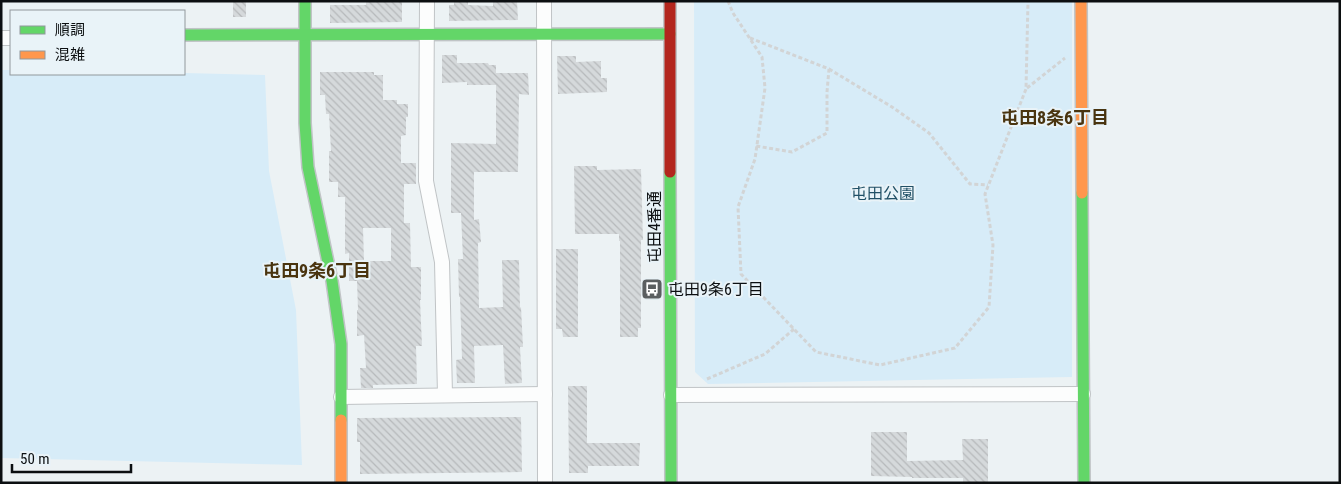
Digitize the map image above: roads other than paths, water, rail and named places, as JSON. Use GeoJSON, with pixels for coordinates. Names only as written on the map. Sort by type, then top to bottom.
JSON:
{"type":"FeatureCollection","features":[{"type":"Feature","properties":{"kind":"street"},"geometry":{"type":"LineString","coordinates":[[305,1],[305,123],[308,168],[332,281],[341,344],[341,483]]}},
{"type":"Feature","properties":{"kind":"street"},"geometry":{"type":"LineString","coordinates":[[427,1],[426,181],[442,262],[444,396]]}},
{"type":"Feature","properties":{"kind":"street"},"geometry":{"type":"LineString","coordinates":[[544,1],[545,483]]}},
{"type":"Feature","properties":{"kind":"street","name":"屯田4番通"},"geometry":{"type":"LineString","coordinates":[[670,1],[671,483]]}},
{"type":"Feature","properties":{"kind":"street"},"geometry":{"type":"LineString","coordinates":[[1081,1],[1084,483]]}},
{"type":"Feature","properties":{"kind":"street"},"geometry":{"type":"LineString","coordinates":[[185,35],[670,34]]}},
{"type":"Feature","properties":{"kind":"street"},"geometry":{"type":"LineString","coordinates":[[341,397],[545,394]]}},
{"type":"Feature","properties":{"kind":"street"},"geometry":{"type":"LineString","coordinates":[[671,395],[1084,394]]}},
{"type":"Feature","properties":{"kind":"place","name":"屯田9条6丁目"},"geometry":{"type":"Point","coordinates":[652,289]}},
{"type":"Feature","properties":{"kind":"district","name":"屯田8条6丁目"},"geometry":{"type":"Point","coordinates":[1055,117]}},
{"type":"Feature","properties":{"kind":"district","name":"屯田9条6丁目"},"geometry":{"type":"Point","coordinates":[317,270]}},
{"type":"Feature","properties":{"kind":"park label","name":"屯田公園"},"geometry":{"type":"Point","coordinates":[883,193]}}]}
